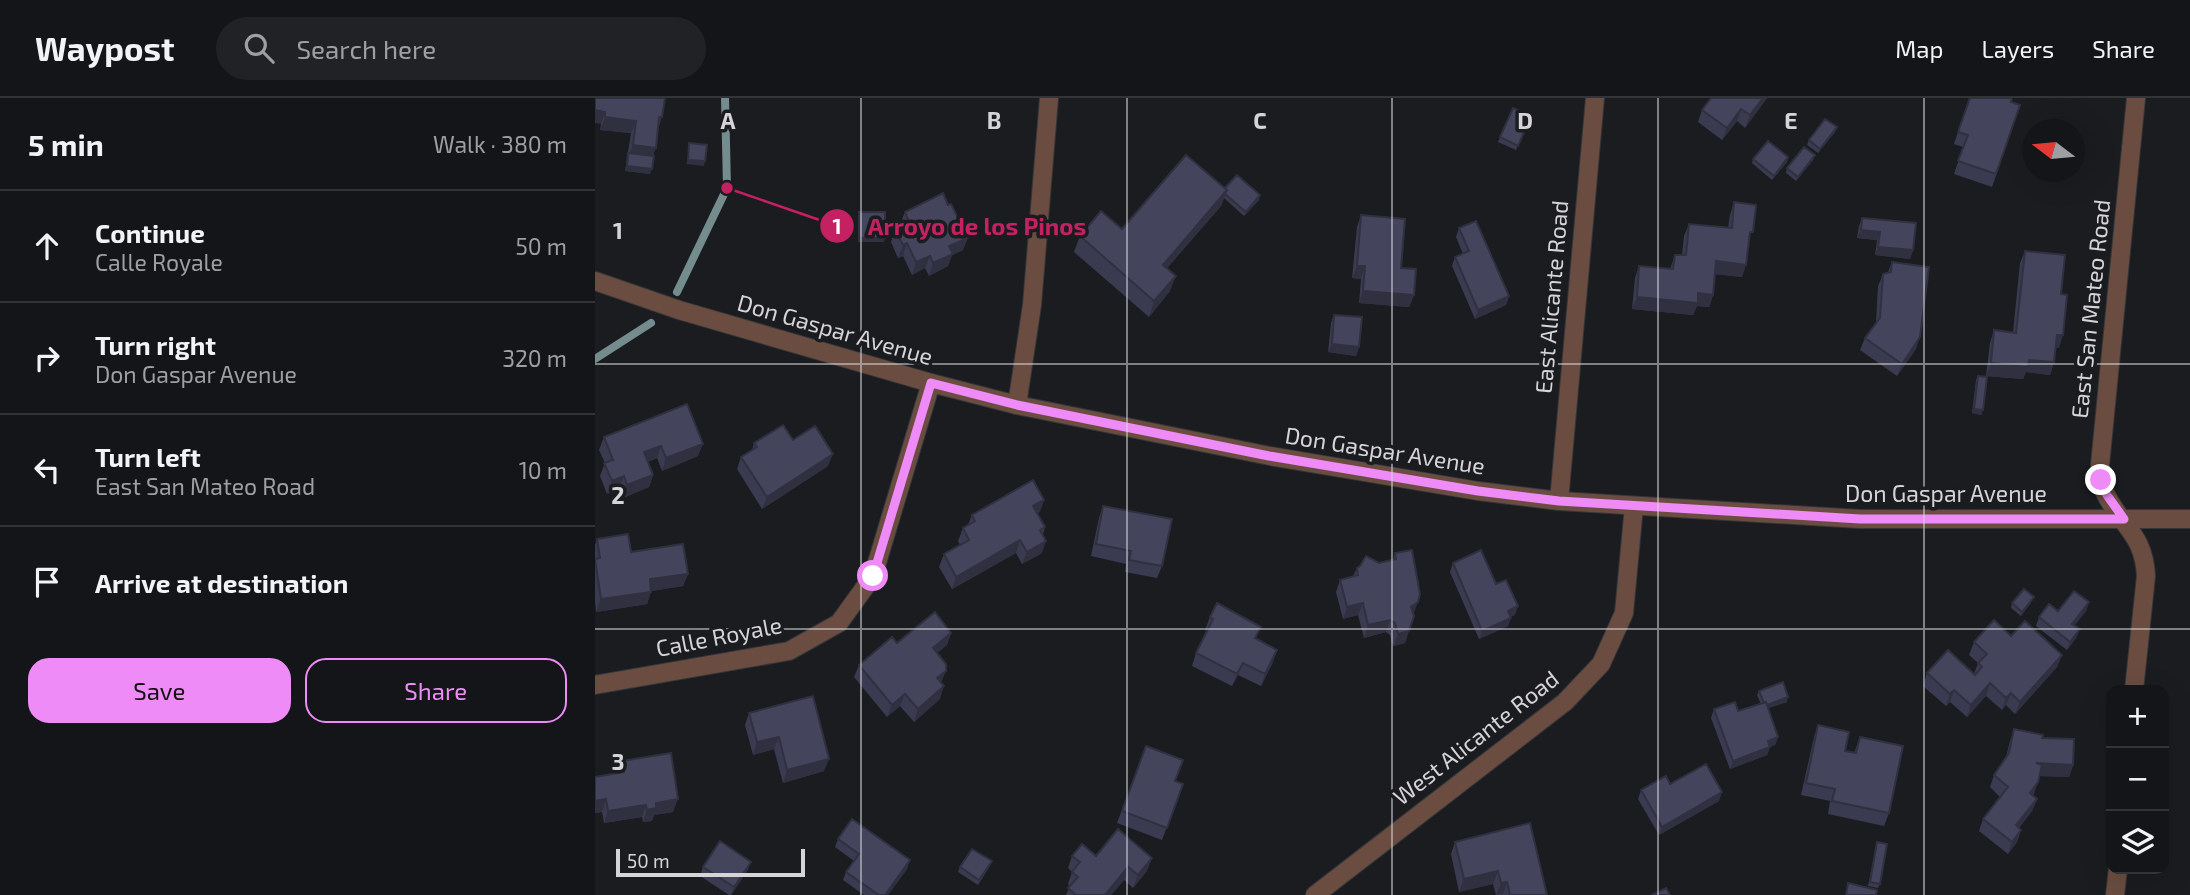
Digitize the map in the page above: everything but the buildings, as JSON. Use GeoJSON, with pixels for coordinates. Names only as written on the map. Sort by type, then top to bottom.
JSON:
{"type":"FeatureCollection","features":[{"type":"Feature","properties":{"kind":"street"},"geometry":{"type":"LineString","coordinates":[[1017,405],[1032,305],[1049,98]]}},
{"type":"Feature","properties":{"kind":"street","name":"East Alicante Road"},"geometry":{"type":"LineString","coordinates":[[1559,501],[1595,98]]}},
{"type":"Feature","properties":{"kind":"street","name":"East San Mateo Road"},"geometry":{"type":"LineString","coordinates":[[2134,685],[2145,559],[2139,541],[2104,491],[2100,466],[2136,98]]}},
{"type":"Feature","properties":{"kind":"street","name":"Don Gaspar Avenue"},"geometry":{"type":"LineString","coordinates":[[595,281],[679,310],[1017,405],[1269,456],[1478,491],[1559,501],[1860,519],[2190,519]]}},
{"type":"Feature","properties":{"kind":"street","name":"Calle Royale"},"geometry":{"type":"LineString","coordinates":[[595,685],[789,651],[839,623],[873,576],[931,383]]}},
{"type":"Feature","properties":{"kind":"street","name":"West Alicante Road"},"geometry":{"type":"LineString","coordinates":[[1315,895],[1565,702],[1601,664],[1623,612],[1634,506]]}},
{"type":"Feature","properties":{"kind":"street"},"geometry":{"type":"LineString","coordinates":[[2115,895],[2117,874]]}},
{"type":"Feature","properties":{"kind":"waterway"},"geometry":{"type":"LineString","coordinates":[[677,292],[727,188],[725,98]]}},
{"type":"Feature","properties":{"kind":"waterway"},"geometry":{"type":"LineString","coordinates":[[595,359],[651,323]]}},
{"type":"Feature","properties":{"kind":"place","name":"Arroyo de los Pinos"},"geometry":{"type":"Point","coordinates":[727,188]}},
{"type":"Feature","properties":{"kind":"route"},"geometry":{"type":"LineString","coordinates":[[873,576],[931,383],[1017,405],[1269,456],[1478,491],[1559,501],[1860,519],[2124,519],[2104,491],[2101,480]]}}]}
